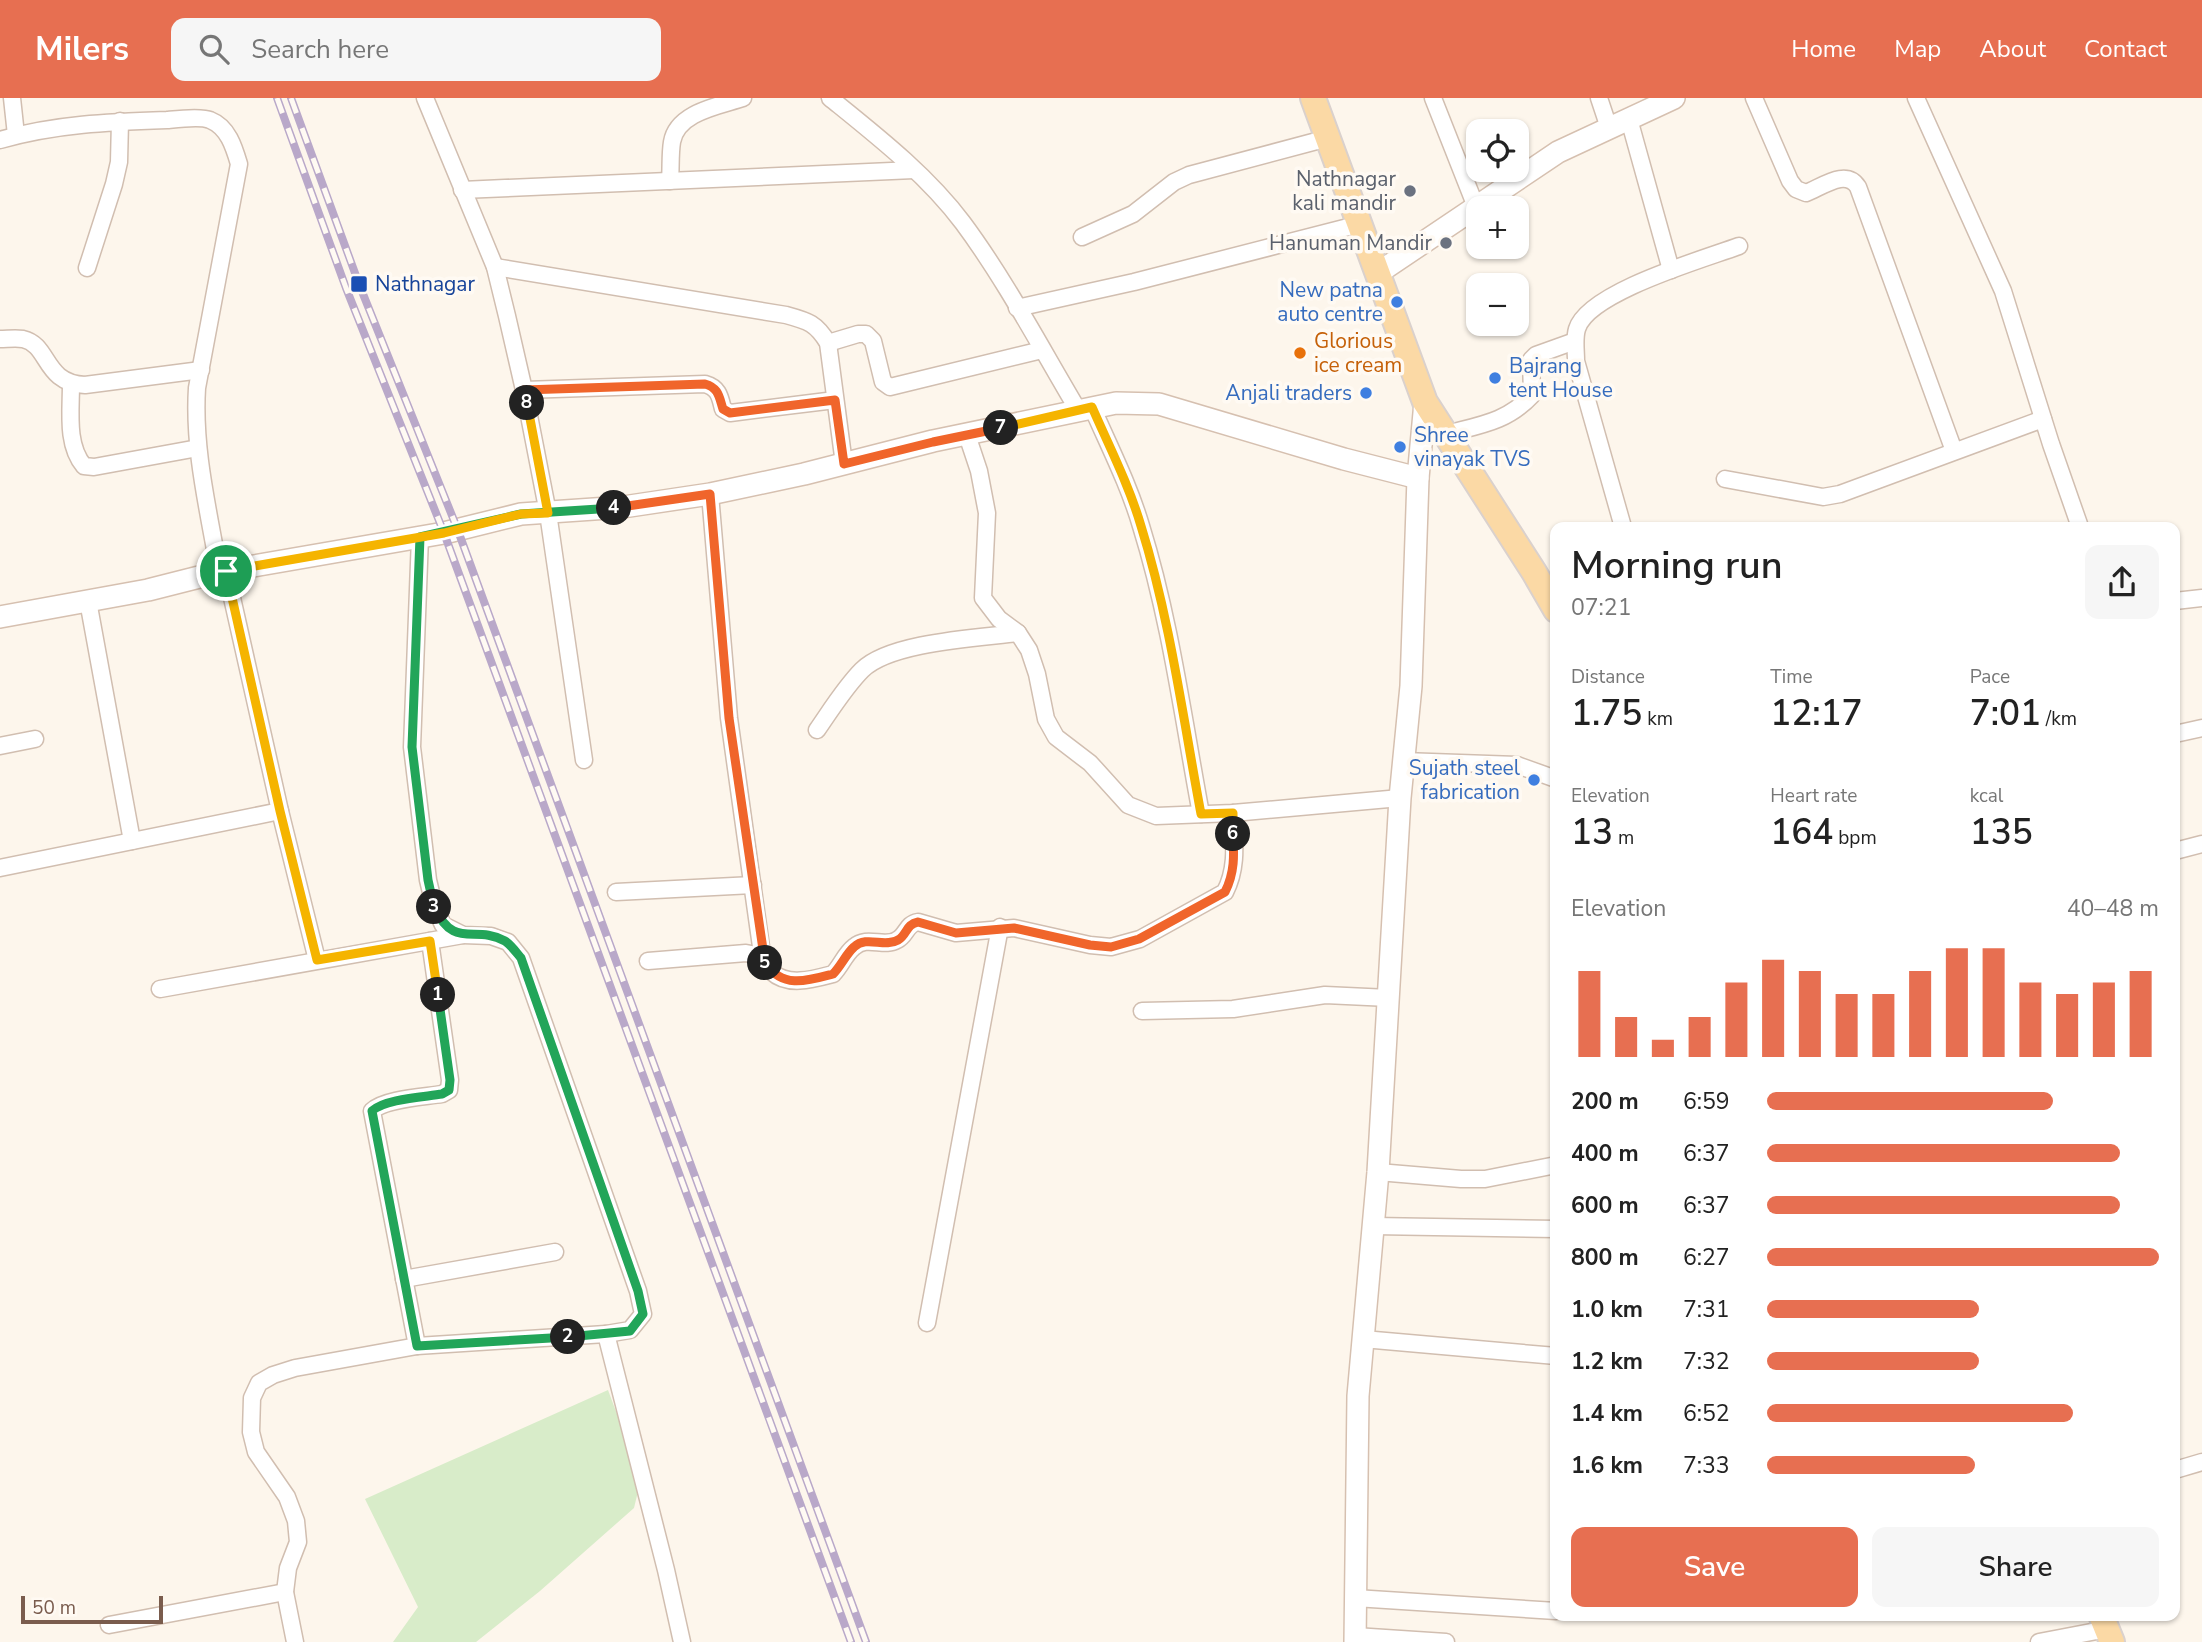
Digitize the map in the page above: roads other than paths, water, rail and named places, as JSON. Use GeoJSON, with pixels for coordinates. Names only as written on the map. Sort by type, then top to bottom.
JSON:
{"type":"FeatureCollection","features":[{"type":"Feature","properties":{"kind":"main road"},"geometry":{"type":"LineString","coordinates":[[1314,98],[1425,402],[1550,600]]}},
{"type":"Feature","properties":{"kind":"street"},"geometry":{"type":"LineString","coordinates":[[12,98],[8,138],[51,127],[120,121],[210,120],[230,136],[239,164],[201,370],[195,416],[198,448],[223,572],[317,960]]}},
{"type":"Feature","properties":{"kind":"street"},"geometry":{"type":"LineString","coordinates":[[425,98],[495,267],[524,390],[548,513],[584,761]]}},
{"type":"Feature","properties":{"kind":"street"},"geometry":{"type":"LineString","coordinates":[[670,181],[672,140],[679,126],[709,108],[743,98]]}},
{"type":"Feature","properties":{"kind":"street"},"geometry":{"type":"LineString","coordinates":[[830,98],[914,170],[962,221],[1042,350],[1085,409],[1128,489],[1159,592],[1201,814]]}},
{"type":"Feature","properties":{"kind":"street"},"geometry":{"type":"LineString","coordinates":[[1433,98],[1472,196]]}},
{"type":"Feature","properties":{"kind":"street"},"geometry":{"type":"LineString","coordinates":[[1599,98],[1609,128]]}},
{"type":"Feature","properties":{"kind":"street"},"geometry":{"type":"LineString","coordinates":[[1491,196],[1558,152],[1672,98]]}},
{"type":"Feature","properties":{"kind":"street"},"geometry":{"type":"LineString","coordinates":[[1754,98],[1796,189],[1806,193],[1846,177],[1853,180],[1858,187],[1954,451]]}},
{"type":"Feature","properties":{"kind":"street"},"geometry":{"type":"LineString","coordinates":[[1916,98],[2003,290],[2078,522]]}},
{"type":"Feature","properties":{"kind":"street"},"geometry":{"type":"LineString","coordinates":[[1629,118],[1671,270]]}},
{"type":"Feature","properties":{"kind":"street"},"geometry":{"type":"LineString","coordinates":[[87,268],[114,184],[120,121]]}},
{"type":"Feature","properties":{"kind":"street"},"geometry":{"type":"LineString","coordinates":[[1083,237],[1133,214],[1174,182],[1189,174],[1328,138]]}},
{"type":"Feature","properties":{"kind":"street"},"geometry":{"type":"LineString","coordinates":[[461,190],[914,170]]}},
{"type":"Feature","properties":{"kind":"street"},"geometry":{"type":"LineString","coordinates":[[1378,272],[1466,213]]}},
{"type":"Feature","properties":{"kind":"street"},"geometry":{"type":"LineString","coordinates":[[1017,308],[1134,282],[1360,224]]}},
{"type":"Feature","properties":{"kind":"street"},"geometry":{"type":"LineString","coordinates":[[1622,522],[1576,361],[1577,327],[1602,301],[1671,270],[1739,246]]}},
{"type":"Feature","properties":{"kind":"street"},"geometry":{"type":"LineString","coordinates":[[495,267],[786,315],[819,328],[828,343],[844,464]]}},
{"type":"Feature","properties":{"kind":"street"},"geometry":{"type":"LineString","coordinates":[[828,343],[866,334],[873,341],[883,382],[890,387],[1042,350]]}},
{"type":"Feature","properties":{"kind":"street"},"geometry":{"type":"LineString","coordinates":[[0,339],[25,340],[35,345],[51,369],[71,384],[85,385],[201,370]]}},
{"type":"Feature","properties":{"kind":"street"},"geometry":{"type":"LineString","coordinates":[[1446,434],[1505,418],[1519,409],[1532,395],[1531,360],[1535,355],[1575,341]]}},
{"type":"Feature","properties":{"kind":"street"},"geometry":{"type":"LineString","coordinates":[[71,384],[72,438],[78,459],[84,466],[94,467],[198,448]]}},
{"type":"Feature","properties":{"kind":"street"},"geometry":{"type":"LineString","coordinates":[[524,390],[705,384],[713,386],[719,393],[723,409],[730,413],[835,400]]}},
{"type":"Feature","properties":{"kind":"street"},"geometry":{"type":"LineString","coordinates":[[1425,402],[1418,478],[1411,673],[1400,798],[1378,1172],[1358,1396],[1355,1639],[1446,1642]]}},
{"type":"Feature","properties":{"kind":"street"},"geometry":{"type":"LineString","coordinates":[[0,617],[148,590],[223,572],[420,537],[521,514],[623,507],[710,494],[1116,403],[1159,404],[1343,459],[1418,478]]}},
{"type":"Feature","properties":{"kind":"street"},"geometry":{"type":"LineString","coordinates":[[1725,479],[1823,497],[1840,494],[2043,419]]}},
{"type":"Feature","properties":{"kind":"street"},"geometry":{"type":"LineString","coordinates":[[967,435],[979,471],[987,513],[983,598],[999,619],[1018,633],[1029,650],[1046,719],[1056,737],[1090,763],[1128,805],[1156,816],[1233,813],[1400,798]]}},
{"type":"Feature","properties":{"kind":"street"},"geometry":{"type":"LineString","coordinates":[[710,494],[729,718],[763,961]]}},
{"type":"Feature","properties":{"kind":"street"},"geometry":{"type":"LineString","coordinates":[[420,537],[412,747],[428,880],[434,905],[443,925],[463,935]]}},
{"type":"Feature","properties":{"kind":"street"},"geometry":{"type":"LineString","coordinates":[[2180,600],[2202,598]]}},
{"type":"Feature","properties":{"kind":"street"},"geometry":{"type":"LineString","coordinates":[[88,601],[132,841]]}},
{"type":"Feature","properties":{"kind":"street"},"geometry":{"type":"LineString","coordinates":[[817,730],[862,669],[874,661],[911,648],[1018,633]]}},
{"type":"Feature","properties":{"kind":"street"},"geometry":{"type":"LineString","coordinates":[[2180,733],[2202,728]]}},
{"type":"Feature","properties":{"kind":"street"},"geometry":{"type":"LineString","coordinates":[[0,746],[35,739]]}},
{"type":"Feature","properties":{"kind":"street"},"geometry":{"type":"LineString","coordinates":[[1403,761],[1517,765],[1550,777]]}},
{"type":"Feature","properties":{"kind":"street"},"geometry":{"type":"LineString","coordinates":[[0,868],[280,811]]}},
{"type":"Feature","properties":{"kind":"street"},"geometry":{"type":"LineString","coordinates":[[648,961],[746,953],[757,955],[771,972],[781,979],[806,980],[833,974],[853,947],[863,941],[898,940],[912,923],[928,923],[956,933],[1014,928],[1111,947],[1139,939],[1225,892],[1234,866],[1233,813]]}},
{"type":"Feature","properties":{"kind":"street"},"geometry":{"type":"LineString","coordinates":[[2180,850],[2202,844]]}},
{"type":"Feature","properties":{"kind":"street"},"geometry":{"type":"LineString","coordinates":[[616,892],[753,885]]}},
{"type":"Feature","properties":{"kind":"street"},"geometry":{"type":"LineString","coordinates":[[927,1323],[1000,928]]}},
{"type":"Feature","properties":{"kind":"street"},"geometry":{"type":"LineString","coordinates":[[160,989],[463,935],[491,936],[508,942],[521,958],[638,1291],[643,1314],[630,1331],[606,1335],[417,1346],[295,1368],[259,1383],[251,1398],[251,1433],[256,1452],[287,1497],[296,1521],[298,1542],[288,1568],[285,1592],[295,1642]]}},
{"type":"Feature","properties":{"kind":"street"},"geometry":{"type":"LineString","coordinates":[[417,1346],[372,1111],[386,1104],[442,1094],[449,1090],[450,1080],[430,941]]}},
{"type":"Feature","properties":{"kind":"street"},"geometry":{"type":"LineString","coordinates":[[1142,1011],[1233,1009],[1310,996],[1389,998]]}},
{"type":"Feature","properties":{"kind":"street"},"geometry":{"type":"LineString","coordinates":[[1378,1172],[1461,1180],[1485,1179],[1550,1166]]}},
{"type":"Feature","properties":{"kind":"street"},"geometry":{"type":"LineString","coordinates":[[1373,1226],[1550,1229]]}},
{"type":"Feature","properties":{"kind":"street"},"geometry":{"type":"LineString","coordinates":[[404,1279],[555,1252]]}},
{"type":"Feature","properties":{"kind":"street"},"geometry":{"type":"LineString","coordinates":[[606,1335],[682,1642]]}},
{"type":"Feature","properties":{"kind":"street"},"geometry":{"type":"LineString","coordinates":[[1363,1339],[1550,1355]]}},
{"type":"Feature","properties":{"kind":"street"},"geometry":{"type":"LineString","coordinates":[[2180,1469],[2202,1462]]}},
{"type":"Feature","properties":{"kind":"street"},"geometry":{"type":"LineString","coordinates":[[109,1625],[285,1592]]}},
{"type":"Feature","properties":{"kind":"street"},"geometry":{"type":"LineString","coordinates":[[1355,1598],[1550,1611]]}},
{"type":"Feature","properties":{"kind":"street"},"geometry":{"type":"LineString","coordinates":[[2039,1642],[2106,1629]]}},
{"type":"Feature","properties":{"kind":"railway"},"geometry":{"type":"LineString","coordinates":[[277,98],[346,288],[444,533],[851,1642]]}},
{"type":"Feature","properties":{"kind":"railway"},"geometry":{"type":"LineString","coordinates":[[291,98],[359,284],[457,528],[866,1642]]}},
{"type":"Feature","properties":{"kind":"place","name":"Nathnagar kali mandir"},"geometry":{"type":"Point","coordinates":[1410,191]}},
{"type":"Feature","properties":{"kind":"place","name":"Hanuman Mandir"},"geometry":{"type":"Point","coordinates":[1446,243]}},
{"type":"Feature","properties":{"kind":"place","name":"Nathnagar"},"geometry":{"type":"Point","coordinates":[359,284]}},
{"type":"Feature","properties":{"kind":"place","name":"New patna auto centre"},"geometry":{"type":"Point","coordinates":[1397,302]}},
{"type":"Feature","properties":{"kind":"place","name":"Glorious ice cream"},"geometry":{"type":"Point","coordinates":[1300,353]}},
{"type":"Feature","properties":{"kind":"place","name":"Bajrang tent House"},"geometry":{"type":"Point","coordinates":[1495,378]}},
{"type":"Feature","properties":{"kind":"place","name":"Anjali traders"},"geometry":{"type":"Point","coordinates":[1366,393]}},
{"type":"Feature","properties":{"kind":"place","name":"Shree vinayak TVS"},"geometry":{"type":"Point","coordinates":[1400,447]}},
{"type":"Feature","properties":{"kind":"place","name":"Sujath steel fabrication"},"geometry":{"type":"Point","coordinates":[1534,780]}}]}
